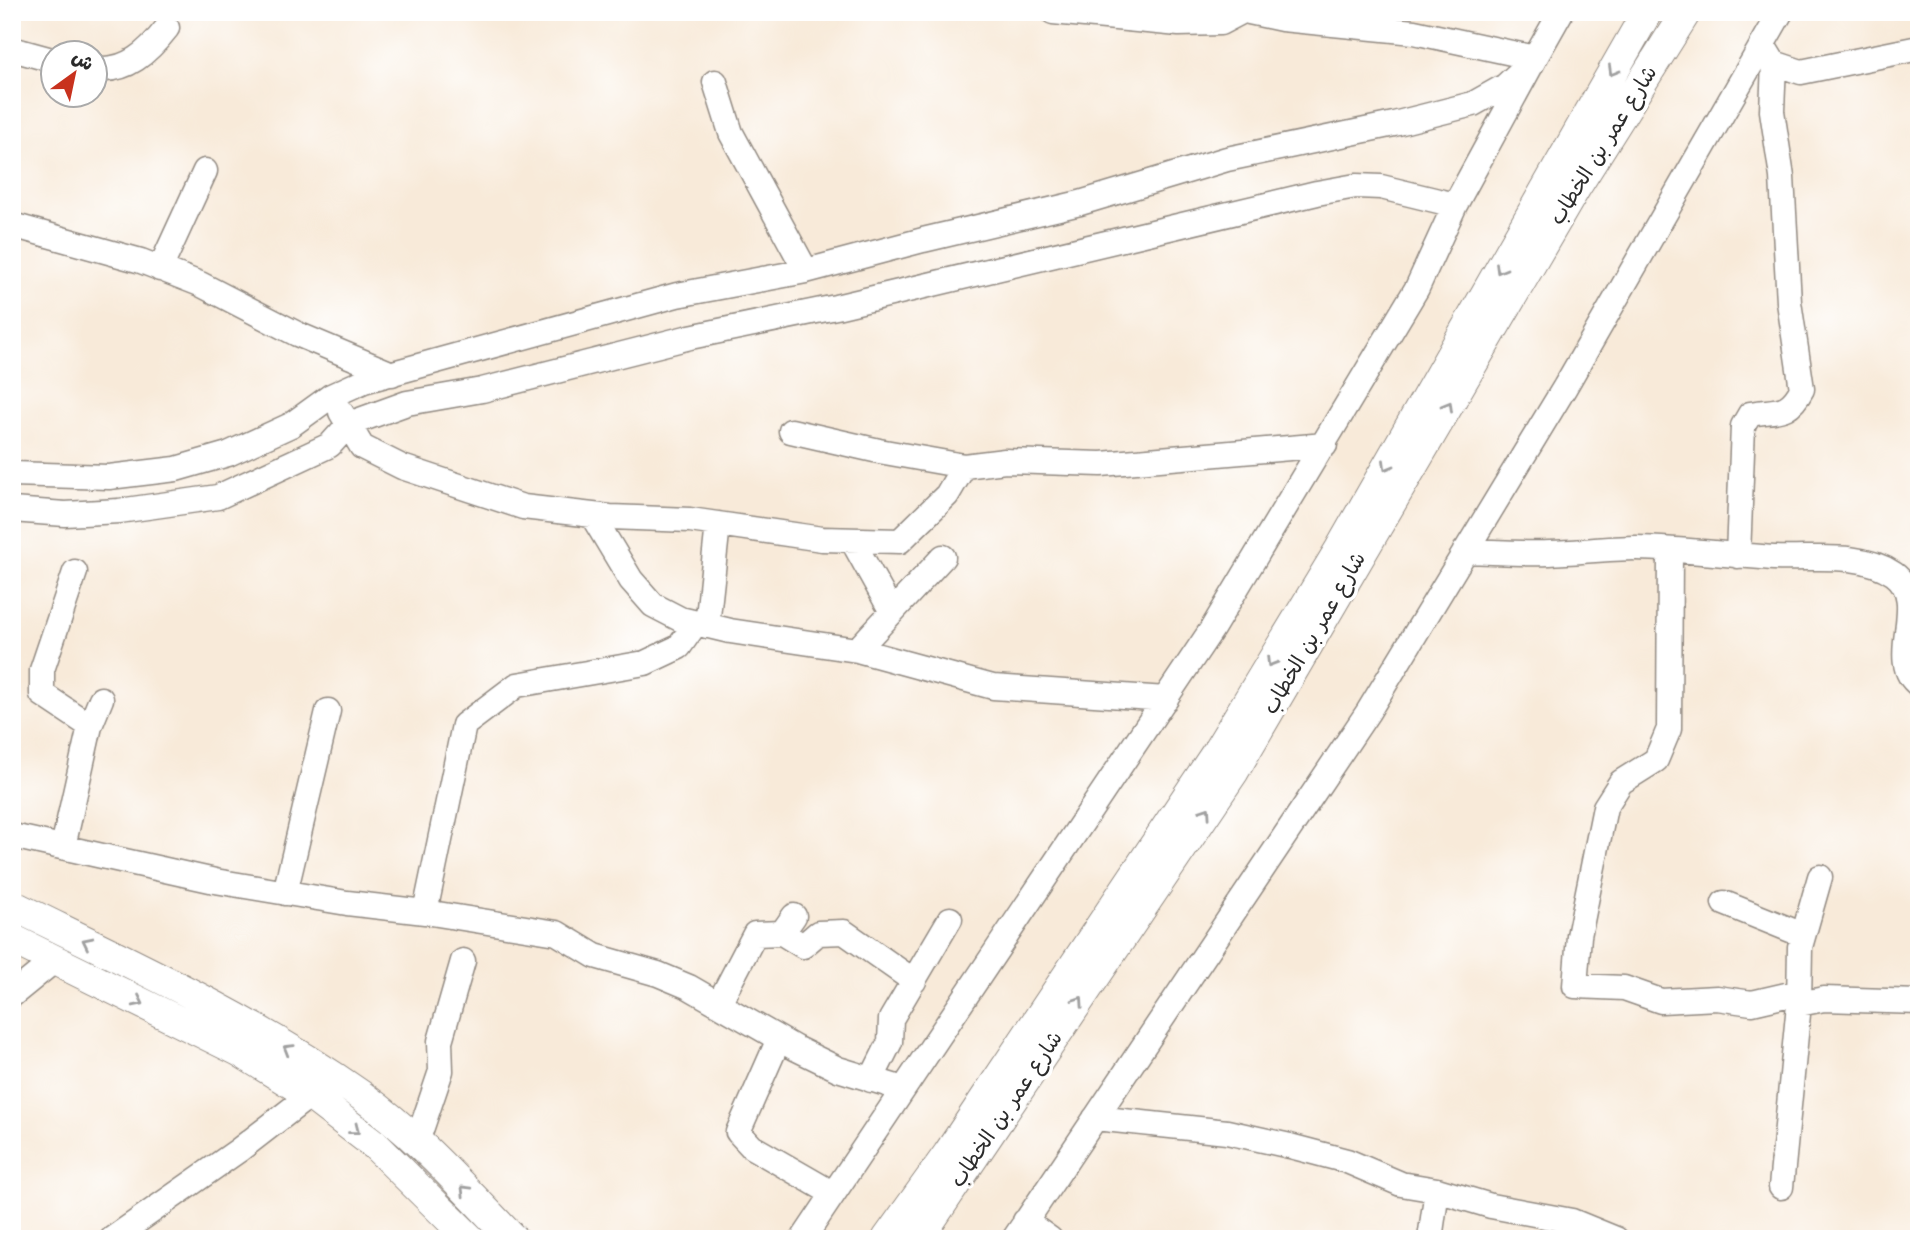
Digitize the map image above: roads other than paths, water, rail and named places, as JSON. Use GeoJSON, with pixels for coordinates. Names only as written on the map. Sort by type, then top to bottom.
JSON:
{"type":"FeatureCollection","features":[{"type":"Feature","properties":{"kind":"main road","name":"شارع عمر بن الخطاب"},"geometry":{"type":"LineString","coordinates":[[887,1239],[948,1154],[1217,752],[1340,549],[1647,12]]}},
{"type":"Feature","properties":{"kind":"main road","name":"شارع عمر بن الخطاب"},"geometry":{"type":"LineString","coordinates":[[918,1239],[1234,771],[1576,187],[1686,12]]}},
{"type":"Feature","properties":{"kind":"main road"},"geometry":{"type":"LineString","coordinates":[[12,905],[183,988],[296,1053],[363,1097],[417,1142],[513,1239]]}},
{"type":"Feature","properties":{"kind":"main road"},"geometry":{"type":"LineString","coordinates":[[12,939],[239,1051],[310,1095],[375,1145],[470,1239]]}},
{"type":"Feature","properties":{"kind":"street"},"geometry":{"type":"LineString","coordinates":[[1053,12],[1220,23],[1241,12]]}},
{"type":"Feature","properties":{"kind":"street"},"geometry":{"type":"LineString","coordinates":[[1249,12],[1282,19],[1415,32],[1535,58]]}},
{"type":"Feature","properties":{"kind":"street"},"geometry":{"type":"LineString","coordinates":[[803,1239],[1212,629],[1417,288],[1455,205],[1562,12]]}},
{"type":"Feature","properties":{"kind":"street"},"geometry":{"type":"LineString","coordinates":[[1050,1239],[1019,1230],[1367,712],[1769,53],[1781,12]]}},
{"type":"Feature","properties":{"kind":"street"},"geometry":{"type":"LineString","coordinates":[[108,69],[129,64],[151,49],[167,28]]}},
{"type":"Feature","properties":{"kind":"street"},"geometry":{"type":"LineString","coordinates":[[1769,53],[1801,72],[1919,48]]}},
{"type":"Feature","properties":{"kind":"street"},"geometry":{"type":"LineString","coordinates":[[12,49],[38,56]]}},
{"type":"Feature","properties":{"kind":"street"},"geometry":{"type":"LineString","coordinates":[[1738,556],[1743,426],[1750,414],[1784,410],[1797,400],[1802,389],[1789,302],[1782,177],[1772,111],[1769,53]]}},
{"type":"Feature","properties":{"kind":"street"},"geometry":{"type":"LineString","coordinates":[[12,474],[109,477],[176,469],[228,454],[291,425],[331,396],[364,381],[677,295],[806,271],[1080,203],[1227,159],[1394,124],[1473,104],[1505,86],[1535,58]]}},
{"type":"Feature","properties":{"kind":"street"},"geometry":{"type":"LineString","coordinates":[[715,82],[730,133],[806,271]]}},
{"type":"Feature","properties":{"kind":"street"},"geometry":{"type":"LineString","coordinates":[[160,269],[205,171]]}},
{"type":"Feature","properties":{"kind":"street"},"geometry":{"type":"LineString","coordinates":[[44,475],[22,511],[119,511],[218,497],[330,445],[349,424],[407,403],[482,390],[690,337],[836,307],[1317,193],[1356,186],[1381,187],[1455,205]]}},
{"type":"Feature","properties":{"kind":"street"},"geometry":{"type":"LineString","coordinates":[[12,225],[160,269],[200,284],[297,334],[392,373]]}},
{"type":"Feature","properties":{"kind":"street"},"geometry":{"type":"LineString","coordinates":[[331,396],[362,447],[402,467],[523,508],[690,520],[822,539],[900,541],[947,495],[964,466]]}},
{"type":"Feature","properties":{"kind":"street"},"geometry":{"type":"LineString","coordinates":[[791,430],[880,451],[964,466],[1005,461],[1101,464],[1325,445]]}},
{"type":"Feature","properties":{"kind":"street"},"geometry":{"type":"LineString","coordinates":[[203,460],[218,497]]}},
{"type":"Feature","properties":{"kind":"street"},"geometry":{"type":"LineString","coordinates":[[592,515],[631,580],[653,605],[680,619],[857,650],[993,687],[1166,699]]}},
{"type":"Feature","properties":{"kind":"street"},"geometry":{"type":"LineString","coordinates":[[425,912],[464,725],[516,685],[646,663],[679,647],[702,624],[718,524]]}},
{"type":"Feature","properties":{"kind":"street"},"geometry":{"type":"LineString","coordinates":[[852,541],[892,612]]}},
{"type":"Feature","properties":{"kind":"street"},"geometry":{"type":"LineString","coordinates":[[1465,551],[1547,553],[1636,548],[1738,556],[1852,559],[1907,573],[1911,597],[1905,667],[1911,680],[1919,685]]}},
{"type":"Feature","properties":{"kind":"street"},"geometry":{"type":"LineString","coordinates":[[1670,551],[1669,729],[1656,760],[1621,782],[1605,807],[1579,936],[1575,986],[1624,988],[1661,1001],[1717,998],[1752,1003],[1799,998],[1919,1002]]}},
{"type":"Feature","properties":{"kind":"street"},"geometry":{"type":"LineString","coordinates":[[857,650],[943,557]]}},
{"type":"Feature","properties":{"kind":"street"},"geometry":{"type":"LineString","coordinates":[[75,572],[43,670],[42,694],[90,726]]}},
{"type":"Feature","properties":{"kind":"street"},"geometry":{"type":"LineString","coordinates":[[63,848],[90,726],[101,699]]}},
{"type":"Feature","properties":{"kind":"street"},"geometry":{"type":"LineString","coordinates":[[285,893],[328,710]]}},
{"type":"Feature","properties":{"kind":"street"},"geometry":{"type":"LineString","coordinates":[[12,836],[285,893],[556,933],[596,956],[658,974],[719,1003],[779,1039],[838,1069],[903,1089]]}},
{"type":"Feature","properties":{"kind":"street"},"geometry":{"type":"LineString","coordinates":[[1781,1187],[1799,998],[1800,947],[1820,877]]}},
{"type":"Feature","properties":{"kind":"street"},"geometry":{"type":"LineString","coordinates":[[1724,903],[1803,935]]}},
{"type":"Feature","properties":{"kind":"street"},"geometry":{"type":"LineString","coordinates":[[872,1080],[890,1042],[891,1018],[950,919]]}},
{"type":"Feature","properties":{"kind":"street"},"geometry":{"type":"LineString","coordinates":[[719,1003],[755,934],[788,924],[803,946],[818,933],[844,932],[914,981]]}},
{"type":"Feature","properties":{"kind":"street"},"geometry":{"type":"LineString","coordinates":[[12,995],[55,960]]}},
{"type":"Feature","properties":{"kind":"street"},"geometry":{"type":"LineString","coordinates":[[417,1142],[441,1071],[440,1041],[463,961]]}},
{"type":"Feature","properties":{"kind":"street"},"geometry":{"type":"LineString","coordinates":[[779,1039],[738,1132],[752,1147],[832,1193]]}},
{"type":"Feature","properties":{"kind":"street"},"geometry":{"type":"LineString","coordinates":[[112,1239],[239,1150],[310,1095]]}},
{"type":"Feature","properties":{"kind":"street"},"geometry":{"type":"LineString","coordinates":[[1095,1118],[1240,1135],[1347,1161],[1401,1184],[1437,1190],[1491,1206],[1572,1221],[1616,1239]]}},
{"type":"Feature","properties":{"kind":"street"},"geometry":{"type":"LineString","coordinates":[[1430,1239],[1437,1190]]}}]}
